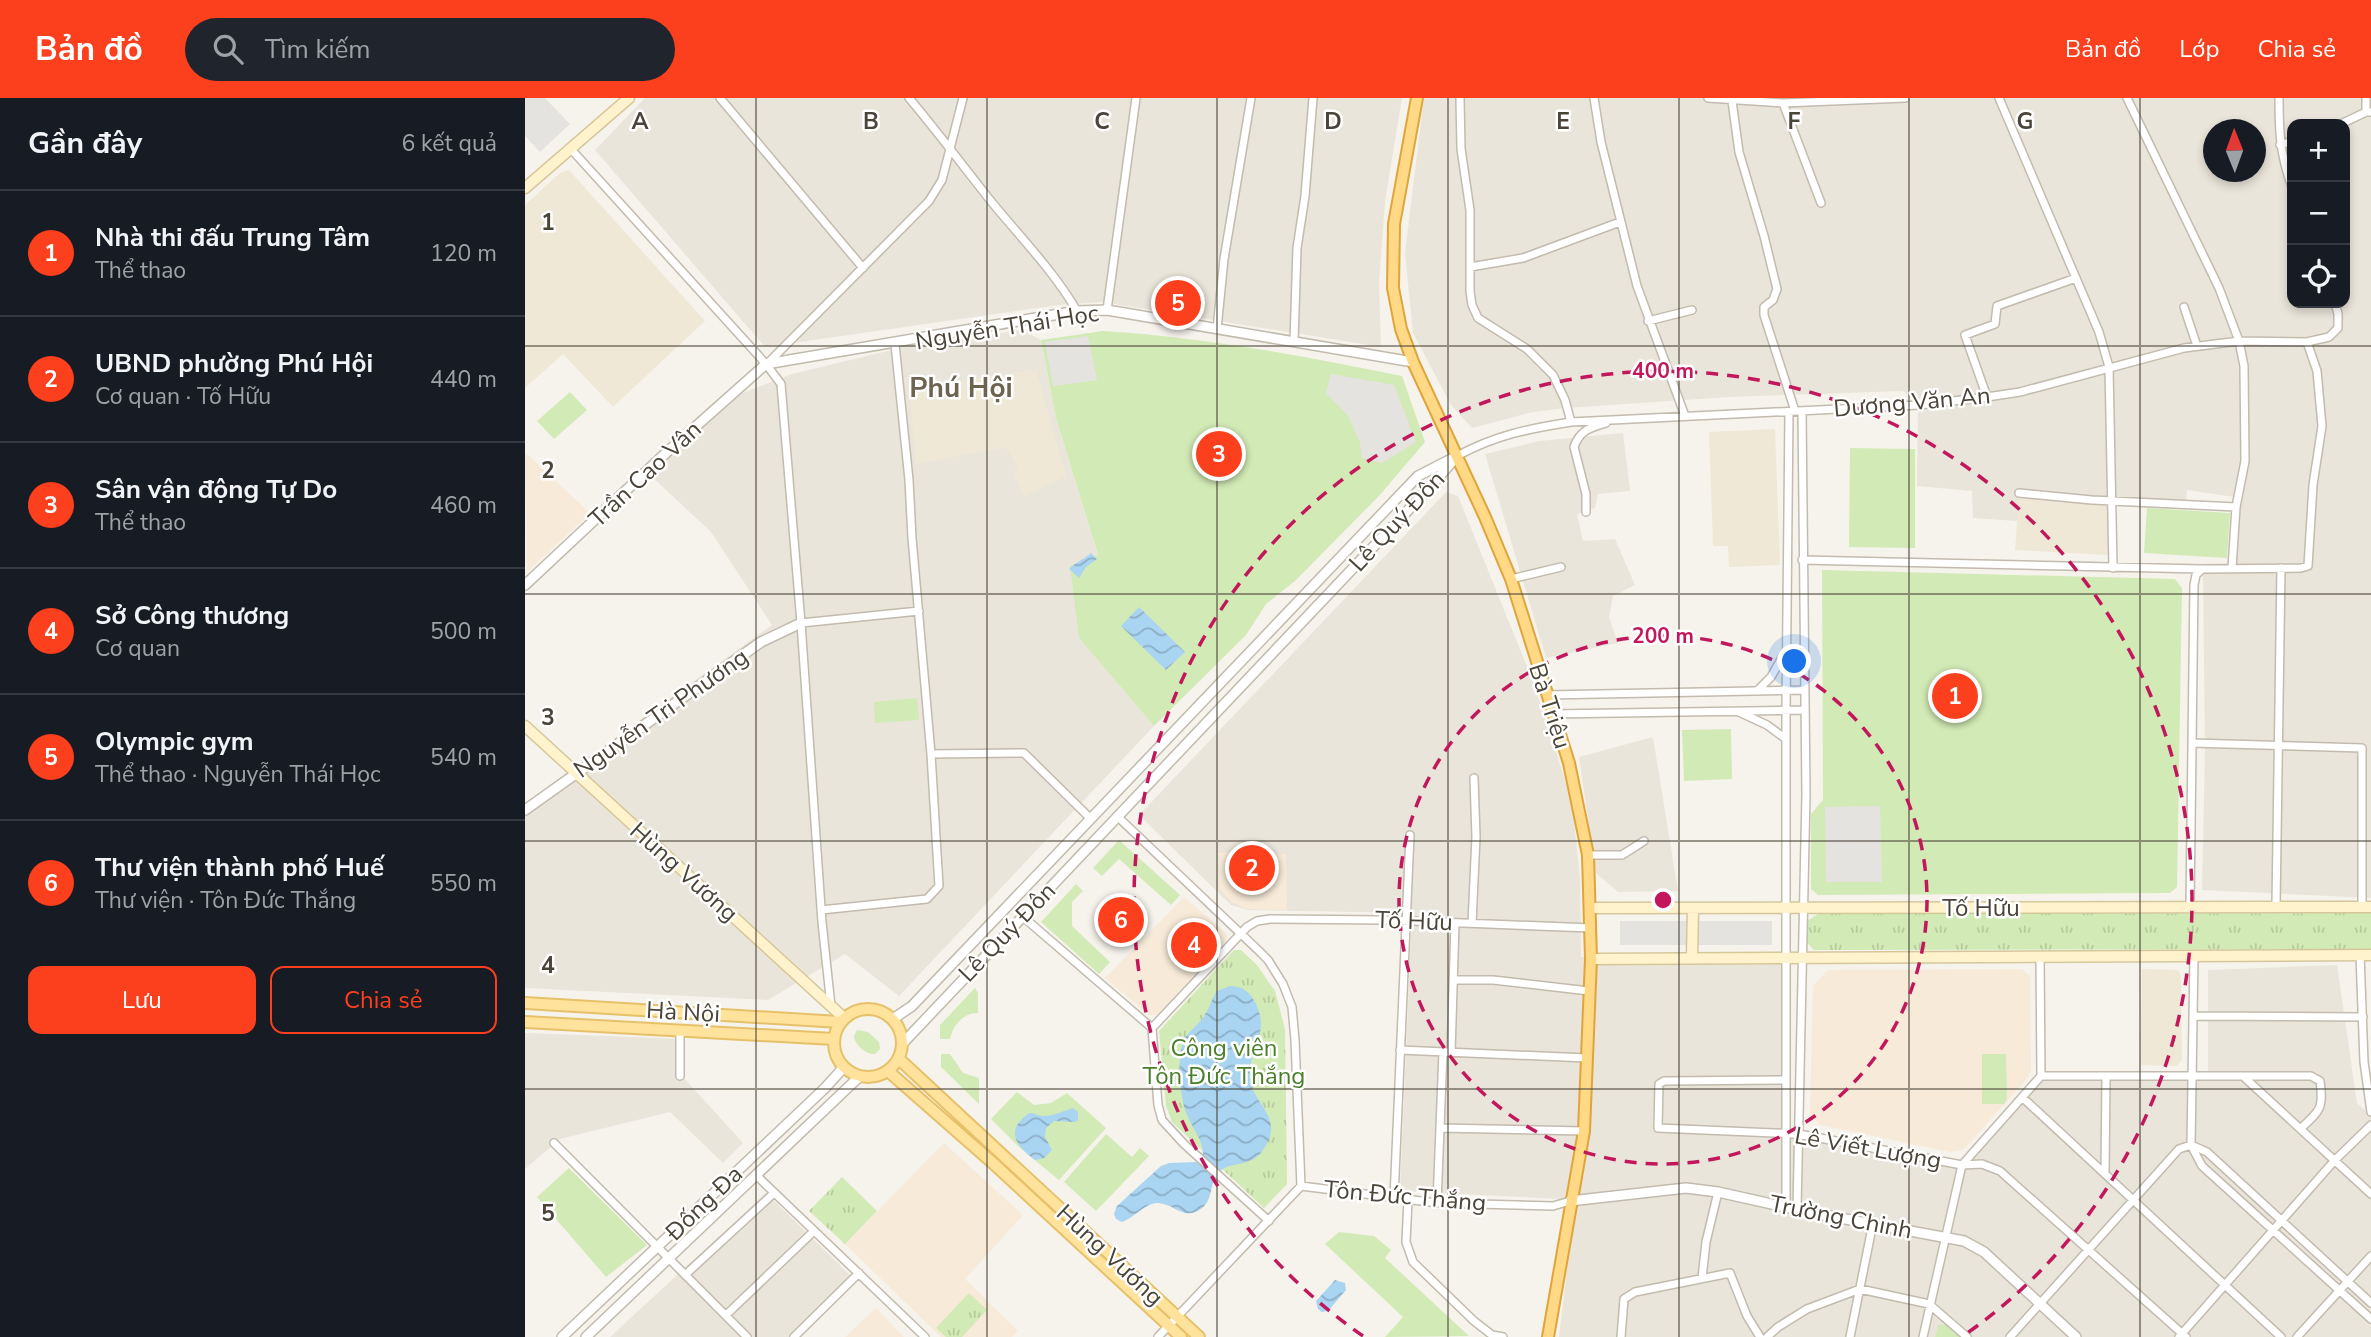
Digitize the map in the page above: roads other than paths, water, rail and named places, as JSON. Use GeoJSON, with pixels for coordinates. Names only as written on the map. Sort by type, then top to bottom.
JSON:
{"type":"FeatureCollection","features":[{"type":"Feature","properties":{"kind":"highway","name":"Bà Triệu"},"geometry":{"type":"LineString","coordinates":[[1417,98],[1394,224],[1393,288],[1401,329],[1413,362],[1511,579],[1576,789],[1588,855],[1591,959],[1584,1131],[1548,1337]]}},
{"type":"Feature","properties":{"kind":"main road"},"geometry":{"type":"LineString","coordinates":[[525,188],[629,98]]}},
{"type":"Feature","properties":{"kind":"main road","name":"Hùng Vương"},"geometry":{"type":"LineString","coordinates":[[525,726],[842,1020]]}},
{"type":"Feature","properties":{"kind":"main road","name":"Tố Hữu"},"geometry":{"type":"LineString","coordinates":[[1591,908],[2366,906]]}},
{"type":"Feature","properties":{"kind":"main road"},"geometry":{"type":"LineString","coordinates":[[1692,957],[1693,909]]}},
{"type":"Feature","properties":{"kind":"main road","name":"Tố Hữu"},"geometry":{"type":"LineString","coordinates":[[1591,959],[2365,955]]}},
{"type":"Feature","properties":{"kind":"main road","name":"Hà Nội"},"geometry":{"type":"LineString","coordinates":[[525,1003],[842,1020]]}},
{"type":"Feature","properties":{"kind":"main road"},"geometry":{"type":"LineString","coordinates":[[869,1009],[877,1010],[893,1019],[901,1034],[902,1043],[899,1059],[888,1071],[879,1075],[860,1076],[843,1067],[837,1059],[834,1039],[842,1020],[860,1010],[869,1009]]}},
{"type":"Feature","properties":{"kind":"main road","name":"Hà Nội"},"geometry":{"type":"LineString","coordinates":[[525,1022],[834,1039]]}},
{"type":"Feature","properties":{"kind":"main road","name":"Hùng Vương"},"geometry":{"type":"LineString","coordinates":[[899,1059],[1173,1321],[1181,1337]]}},
{"type":"Feature","properties":{"kind":"main road","name":"Hùng Vương"},"geometry":{"type":"LineString","coordinates":[[888,1071],[1173,1321],[1199,1337]]}},
{"type":"Feature","properties":{"kind":"street"},"geometry":{"type":"LineString","coordinates":[[720,98],[863,268]]}},
{"type":"Feature","properties":{"kind":"street"},"geometry":{"type":"LineString","coordinates":[[909,98],[1061,284],[1077,311]]}},
{"type":"Feature","properties":{"kind":"street"},"geometry":{"type":"LineString","coordinates":[[767,364],[929,201],[942,180],[963,98]]}},
{"type":"Feature","properties":{"kind":"street"},"geometry":{"type":"LineString","coordinates":[[1107,310],[1136,98]]}},
{"type":"Feature","properties":{"kind":"street"},"geometry":{"type":"LineString","coordinates":[[1217,329],[1224,259],[1251,98]]}},
{"type":"Feature","properties":{"kind":"street"},"geometry":{"type":"LineString","coordinates":[[1294,342],[1297,248],[1305,196],[1313,98]]}},
{"type":"Feature","properties":{"kind":"street"},"geometry":{"type":"LineString","coordinates":[[1460,98],[1461,149],[1470,210],[1472,305],[1478,318],[1527,349],[1553,375],[1565,400],[1570,422]]}},
{"type":"Feature","properties":{"kind":"street"},"geometry":{"type":"LineString","coordinates":[[1594,98],[1601,142],[1620,222],[1649,321],[1685,416]]}},
{"type":"Feature","properties":{"kind":"street"},"geometry":{"type":"LineString","coordinates":[[1708,98],[1783,103],[1905,98]]}},
{"type":"Feature","properties":{"kind":"street"},"geometry":{"type":"LineString","coordinates":[[1999,98],[2099,332],[2109,367],[2113,568]]}},
{"type":"Feature","properties":{"kind":"street"},"geometry":{"type":"LineString","coordinates":[[2127,98],[2219,288],[2239,341],[2244,366],[2245,461],[2236,507],[2232,568]]}},
{"type":"Feature","properties":{"kind":"street"},"geometry":{"type":"LineString","coordinates":[[2279,98],[2280,145],[2290,182]]}},
{"type":"Feature","properties":{"kind":"street"},"geometry":{"type":"LineString","coordinates":[[2350,120],[2369,112],[2365,98]]}},
{"type":"Feature","properties":{"kind":"street"},"geometry":{"type":"LineString","coordinates":[[1732,101],[1739,152],[1777,289],[1773,300],[1763,307],[1795,411],[1802,504],[1804,909],[1797,1209]]}},
{"type":"Feature","properties":{"kind":"street"},"geometry":{"type":"LineString","coordinates":[[1783,103],[1821,203]]}},
{"type":"Feature","properties":{"kind":"street"},"geometry":{"type":"LineString","coordinates":[[2280,145],[2287,143]]}},
{"type":"Feature","properties":{"kind":"street"},"geometry":{"type":"LineString","coordinates":[[570,148],[767,364],[781,384],[821,910],[831,1007]]}},
{"type":"Feature","properties":{"kind":"street"},"geometry":{"type":"LineString","coordinates":[[1470,267],[1523,258],[1620,222]]}},
{"type":"Feature","properties":{"kind":"street"},"geometry":{"type":"LineString","coordinates":[[1987,397],[1965,335],[1995,324],[1997,306],[2076,278]]}},
{"type":"Feature","properties":{"kind":"street"},"geometry":{"type":"LineString","coordinates":[[2184,307],[2197,345]]}},
{"type":"Feature","properties":{"kind":"street","name":"Dương Văn An"},"geometry":{"type":"LineString","coordinates":[[1457,456],[1486,441],[1525,429],[1570,422],[1919,405],[2020,392],[2197,345],[2239,341],[2307,342],[2329,337],[2338,328],[2337,308]]}},
{"type":"Feature","properties":{"kind":"street","name":"Nguyễn Thái Học"},"geometry":{"type":"LineString","coordinates":[[767,364],[1077,311],[1107,310],[1413,362]]}},
{"type":"Feature","properties":{"kind":"street"},"geometry":{"type":"LineString","coordinates":[[1649,321],[1692,310]]}},
{"type":"Feature","properties":{"kind":"street"},"geometry":{"type":"LineString","coordinates":[[1802,560],[2113,568],[2308,566],[2313,485],[2322,426],[2317,371],[2307,342]]}},
{"type":"Feature","properties":{"kind":"street"},"geometry":{"type":"LineString","coordinates":[[821,910],[927,899],[939,886],[932,754],[895,344]]}},
{"type":"Feature","properties":{"kind":"street","name":"Trần Cao Vân"},"geometry":{"type":"LineString","coordinates":[[525,585],[667,452],[767,364]]}},
{"type":"Feature","properties":{"kind":"street"},"geometry":{"type":"LineString","coordinates":[[1786,1207],[1786,650],[1788,504],[1795,411]]}},
{"type":"Feature","properties":{"kind":"street"},"geometry":{"type":"LineString","coordinates":[[1586,512],[1586,494],[1574,447],[1582,432],[1589,427],[1616,419]]}},
{"type":"Feature","properties":{"kind":"street","name":"Lê Quý Đôn"},"geometry":{"type":"LineString","coordinates":[[893,1019],[912,1006],[1418,476],[1457,456]]}},
{"type":"Feature","properties":{"kind":"street","name":"Lê Quý Đôn"},"geometry":{"type":"LineString","coordinates":[[902,1043],[1430,488],[1457,456]]}},
{"type":"Feature","properties":{"kind":"street"},"geometry":{"type":"LineString","coordinates":[[2019,493],[2236,507]]}},
{"type":"Feature","properties":{"kind":"street"},"geometry":{"type":"LineString","coordinates":[[1788,504],[1802,504]]}},
{"type":"Feature","properties":{"kind":"street"},"geometry":{"type":"LineString","coordinates":[[1511,579],[1561,567]]}},
{"type":"Feature","properties":{"kind":"street"},"geometry":{"type":"LineString","coordinates":[[2276,906],[2281,568]]}},
{"type":"Feature","properties":{"kind":"street"},"geometry":{"type":"LineString","coordinates":[[2190,907],[2194,585],[2196,575],[2202,569]]}},
{"type":"Feature","properties":{"kind":"street"},"geometry":{"type":"LineString","coordinates":[[1787,601],[1803,604]]}},
{"type":"Feature","properties":{"kind":"street"},"geometry":{"type":"LineString","coordinates":[[801,623],[919,611]]}},
{"type":"Feature","properties":{"kind":"street"},"geometry":{"type":"LineString","coordinates":[[1283,616],[1296,628]]}},
{"type":"Feature","properties":{"kind":"street","name":"Nguyễn Tri Phương"},"geometry":{"type":"LineString","coordinates":[[525,810],[761,642],[801,623]]}},
{"type":"Feature","properties":{"kind":"street"},"geometry":{"type":"LineString","coordinates":[[1756,691],[1771,677],[1786,650]]}},
{"type":"Feature","properties":{"kind":"street"},"geometry":{"type":"LineString","coordinates":[[1547,695],[1805,690]]}},
{"type":"Feature","properties":{"kind":"street"},"geometry":{"type":"LineString","coordinates":[[1735,710],[1767,725],[1786,739]]}},
{"type":"Feature","properties":{"kind":"street"},"geometry":{"type":"LineString","coordinates":[[1552,714],[1805,710]]}},
{"type":"Feature","properties":{"kind":"street"},"geometry":{"type":"LineString","coordinates":[[2192,743],[2362,748],[2366,906]]}},
{"type":"Feature","properties":{"kind":"street"},"geometry":{"type":"LineString","coordinates":[[932,754],[1024,753],[1091,819]]}},
{"type":"Feature","properties":{"kind":"street"},"geometry":{"type":"LineString","coordinates":[[1472,923],[1476,837],[1474,779]]}},
{"type":"Feature","properties":{"kind":"street"},"geometry":{"type":"LineString","coordinates":[[1104,805],[1117,816]]}},
{"type":"Feature","properties":{"kind":"street","name":"Tôn Đức Thắng"},"geometry":{"type":"LineString","coordinates":[[1117,816],[1268,960],[1283,984],[1291,1007],[1295,1040],[1301,1186],[1437,1203],[1553,1206],[1570,1201]]}},
{"type":"Feature","properties":{"kind":"street"},"geometry":{"type":"LineString","coordinates":[[1394,1198],[1410,835]]}},
{"type":"Feature","properties":{"kind":"street"},"geometry":{"type":"LineString","coordinates":[[1588,855],[1622,855],[1644,841]]}},
{"type":"Feature","properties":{"kind":"street"},"geometry":{"type":"LineString","coordinates":[[1022,916],[1152,1028],[1160,1113],[1166,1125],[1269,1221]]}},
{"type":"Feature","properties":{"kind":"street","name":"Tố Hữu"},"geometry":{"type":"LineString","coordinates":[[1241,933],[1263,919],[1591,928]]}},
{"type":"Feature","properties":{"kind":"street"},"geometry":{"type":"LineString","coordinates":[[1437,1203],[1440,1128],[1454,980],[1455,923]]}},
{"type":"Feature","properties":{"kind":"street"},"geometry":{"type":"LineString","coordinates":[[1152,1028],[1241,933]]}},
{"type":"Feature","properties":{"kind":"street"},"geometry":{"type":"LineString","coordinates":[[960,955],[973,968]]}},
{"type":"Feature","properties":{"kind":"street"},"geometry":{"type":"LineString","coordinates":[[2194,955],[2191,1145],[2202,1166],[2371,1320]]}},
{"type":"Feature","properties":{"kind":"street"},"geometry":{"type":"LineString","coordinates":[[2365,955],[2364,1062],[2371,1112]]}},
{"type":"Feature","properties":{"kind":"street"},"geometry":{"type":"LineString","coordinates":[[1923,1337],[1962,1165],[2041,1076],[2040,956]]}},
{"type":"Feature","properties":{"kind":"street"},"geometry":{"type":"LineString","coordinates":[[1454,980],[1493,980],[1590,991]]}},
{"type":"Feature","properties":{"kind":"street"},"geometry":{"type":"LineString","coordinates":[[2193,1016],[2363,1017]]}},
{"type":"Feature","properties":{"kind":"street"},"geometry":{"type":"LineString","coordinates":[[680,1030],[680,1076]]}},
{"type":"Feature","properties":{"kind":"street"},"geometry":{"type":"LineString","coordinates":[[1400,1051],[1587,1059]]}},
{"type":"Feature","properties":{"kind":"street","name":"Đống Đa"},"geometry":{"type":"LineString","coordinates":[[562,1337],[825,1088],[843,1067]]}},
{"type":"Feature","properties":{"kind":"street","name":"Đống Đa"},"geometry":{"type":"LineString","coordinates":[[586,1337],[860,1076]]}},
{"type":"Feature","properties":{"kind":"street"},"geometry":{"type":"LineString","coordinates":[[2041,1076],[2311,1076],[2320,1081],[2322,1104],[2317,1114],[2301,1128]]}},
{"type":"Feature","properties":{"kind":"street"},"geometry":{"type":"LineString","coordinates":[[2105,1174],[2106,1076]]}},
{"type":"Feature","properties":{"kind":"street"},"geometry":{"type":"LineString","coordinates":[[2244,1077],[2371,1194]]}},
{"type":"Feature","properties":{"kind":"street","name":"Lê Viết Lượng"},"geometry":{"type":"LineString","coordinates":[[1786,1080],[1664,1081],[1659,1084],[1658,1128],[1785,1132],[1962,1165],[1982,1164],[2000,1171],[2182,1336]]}},
{"type":"Feature","properties":{"kind":"street"},"geometry":{"type":"LineString","coordinates":[[2023,1098],[2281,1337]]}},
{"type":"Feature","properties":{"kind":"street"},"geometry":{"type":"LineString","coordinates":[[2182,1336],[2224,1284],[2335,1160],[2371,1125]]}},
{"type":"Feature","properties":{"kind":"street"},"geometry":{"type":"LineString","coordinates":[[1440,1128],[1584,1131]]}},
{"type":"Feature","properties":{"kind":"street"},"geometry":{"type":"LineString","coordinates":[[554,1143],[747,1337]]}},
{"type":"Feature","properties":{"kind":"street"},"geometry":{"type":"LineString","coordinates":[[2010,1337],[2179,1149],[2191,1145],[2207,1152],[2371,1303]]}},
{"type":"Feature","properties":{"kind":"street"},"geometry":{"type":"LineString","coordinates":[[757,1176],[925,1337]]}},
{"type":"Feature","properties":{"kind":"street"},"geometry":{"type":"LineString","coordinates":[[1158,1337],[1301,1186]]}},
{"type":"Feature","properties":{"kind":"street","name":"Trường Chinh"},"geometry":{"type":"LineString","coordinates":[[1570,1201],[1686,1188],[1964,1241],[1984,1252],[2076,1337]]}},
{"type":"Feature","properties":{"kind":"street"},"geometry":{"type":"LineString","coordinates":[[1702,1278],[1706,1242],[1718,1192]]}},
{"type":"Feature","properties":{"kind":"street"},"geometry":{"type":"LineString","coordinates":[[686,1275],[774,1193]]}},
{"type":"Feature","properties":{"kind":"street"},"geometry":{"type":"LineString","coordinates":[[1408,1200],[1406,1228],[1409,1255],[1488,1335],[1503,1337]]}},
{"type":"Feature","properties":{"kind":"street"},"geometry":{"type":"LineString","coordinates":[[1850,1337],[1873,1223]]}},
{"type":"Feature","properties":{"kind":"street"},"geometry":{"type":"LineString","coordinates":[[726,1315],[814,1231]]}},
{"type":"Feature","properties":{"kind":"street"},"geometry":{"type":"LineString","coordinates":[[2297,1337],[2371,1256]]}},
{"type":"Feature","properties":{"kind":"street"},"geometry":{"type":"LineString","coordinates":[[794,1337],[859,1273]]}},
{"type":"Feature","properties":{"kind":"street"},"geometry":{"type":"LineString","coordinates":[[1621,1337],[1624,1299],[1635,1292],[1730,1273],[1747,1316],[1760,1337]]}},
{"type":"Feature","properties":{"kind":"street"},"geometry":{"type":"LineString","coordinates":[[1766,1337],[1807,1309],[1860,1289],[1929,1304],[1967,1337]]}},
{"type":"Feature","properties":{"kind":"water"},"geometry":{"type":"Polygon","coordinates":[[[1091,553],[1097,559],[1086,567],[1079,578],[1069,569],[1091,553]]]}},
{"type":"Feature","properties":{"kind":"water"},"geometry":{"type":"Polygon","coordinates":[[[1139,607],[1185,652],[1166,670],[1121,626],[1139,607]]]}},
{"type":"Feature","properties":{"kind":"water"},"geometry":{"type":"Polygon","coordinates":[[[1230,986],[1242,988],[1247,992],[1260,1014],[1260,1033],[1250,1068],[1250,1079],[1271,1127],[1265,1147],[1254,1158],[1220,1171],[1214,1179],[1206,1204],[1196,1212],[1185,1213],[1164,1204],[1153,1203],[1122,1222],[1116,1219],[1114,1214],[1117,1206],[1161,1166],[1197,1162],[1203,1155],[1182,1099],[1182,1048],[1186,1036],[1205,1015],[1217,991],[1230,986]]]}},
{"type":"Feature","properties":{"kind":"water"},"geometry":{"type":"Polygon","coordinates":[[[1073,1108],[1078,1112],[1078,1120],[1054,1121],[1046,1128],[1045,1137],[1052,1150],[1044,1158],[1035,1160],[1017,1142],[1017,1126],[1028,1114],[1049,1116],[1073,1108]]]}},
{"type":"Feature","properties":{"kind":"water"},"geometry":{"type":"Polygon","coordinates":[[[1335,1280],[1345,1283],[1346,1290],[1328,1311],[1322,1312],[1316,1301],[1335,1280]]]}},
{"type":"Feature","properties":{"kind":"place","name":"Olympic gym"},"geometry":{"type":"Point","coordinates":[1178,303]}},
{"type":"Feature","properties":{"kind":"place","name":"Sân vận động Tự Do"},"geometry":{"type":"Point","coordinates":[1219,454]}},
{"type":"Feature","properties":{"kind":"place","name":"Nhà thi đấu Trung Tâm"},"geometry":{"type":"Point","coordinates":[1955,696]}},
{"type":"Feature","properties":{"kind":"place","name":"UBND phường Phú Hội"},"geometry":{"type":"Point","coordinates":[1252,868]}},
{"type":"Feature","properties":{"kind":"place","name":"Thư viện thành phố Huế"},"geometry":{"type":"Point","coordinates":[1121,920]}},
{"type":"Feature","properties":{"kind":"place","name":"Sở Công thương"},"geometry":{"type":"Point","coordinates":[1194,945]}},
{"type":"Feature","properties":{"kind":"district","name":"Phú Hội"},"geometry":{"type":"Point","coordinates":[961,388]}},
{"type":"Feature","properties":{"kind":"park label","name":"Công viên Tôn Đức Thắng"},"geometry":{"type":"Point","coordinates":[1224,1062]}}]}
